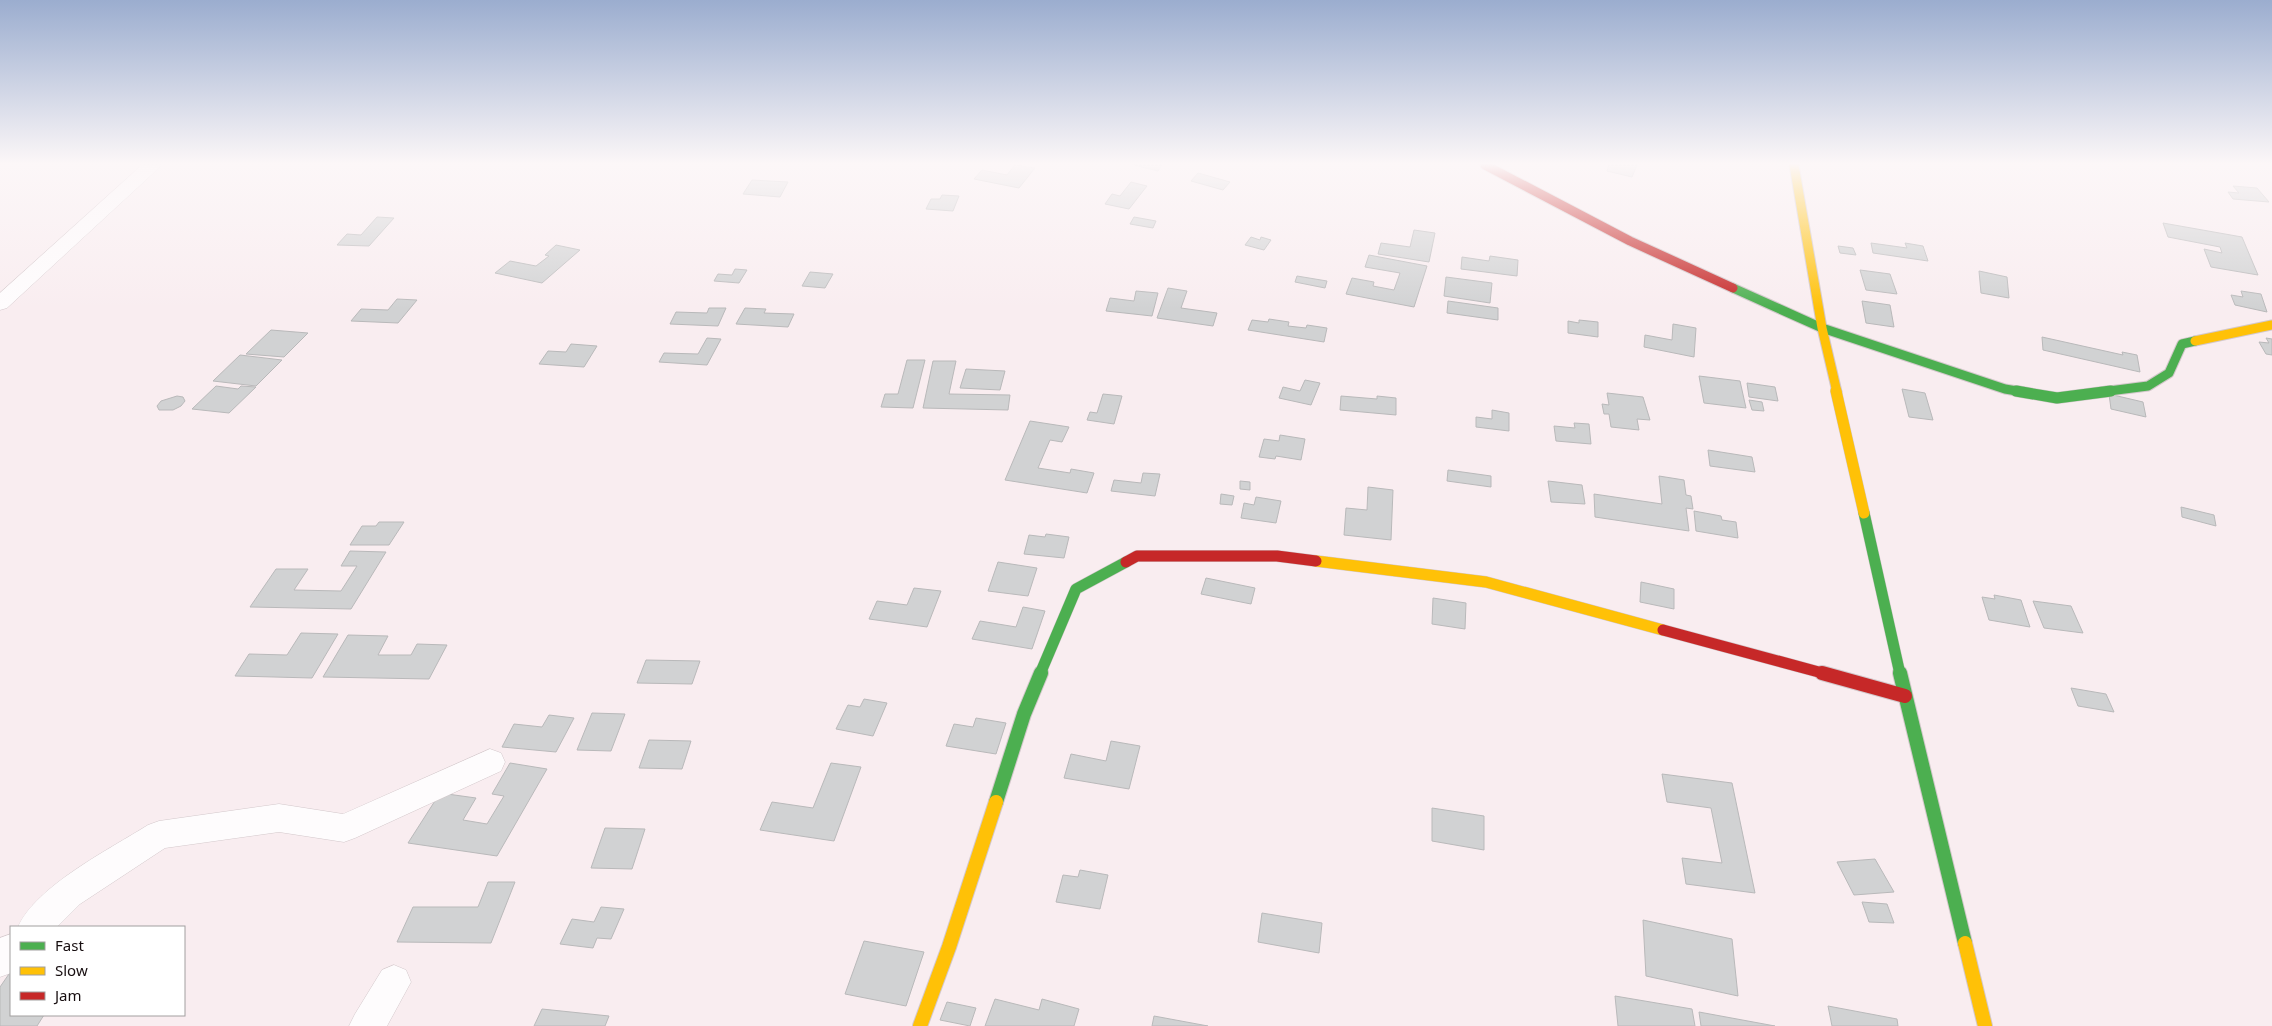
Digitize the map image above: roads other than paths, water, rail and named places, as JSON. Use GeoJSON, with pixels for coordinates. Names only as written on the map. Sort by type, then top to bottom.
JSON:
{"type":"FeatureCollection","features":[{"type":"Feature","properties":{"kind":"street"},"geometry":{"type":"LineString","coordinates":[[0,304],[100,213]]}},
{"type":"Feature","properties":{"kind":"street"},"geometry":{"type":"LineString","coordinates":[[1576,213],[1630,241],[1822,328],[2005,388],[2057,398],[2148,386],[2170,373],[2182,344],[2272,325]]}},
{"type":"Feature","properties":{"kind":"street"},"geometry":{"type":"LineString","coordinates":[[1802,213],[1822,328],[1905,696],[1985,1026]]}},
{"type":"Feature","properties":{"kind":"street"},"geometry":{"type":"LineString","coordinates":[[920,1026],[949,947],[1024,714],[1076,589],[1137,556],[1277,556],[1486,582],[1905,696]]}},
{"type":"Feature","properties":{"kind":"street"},"geometry":{"type":"LineString","coordinates":[[36,926],[69,893],[159,835],[279,818],[344,828],[490,762]]}},
{"type":"Feature","properties":{"kind":"street"},"geometry":{"type":"LineString","coordinates":[[0,961],[10,951]]}},
{"type":"Feature","properties":{"kind":"street"},"geometry":{"type":"LineString","coordinates":[[367,1026],[394,982]]}}]}
